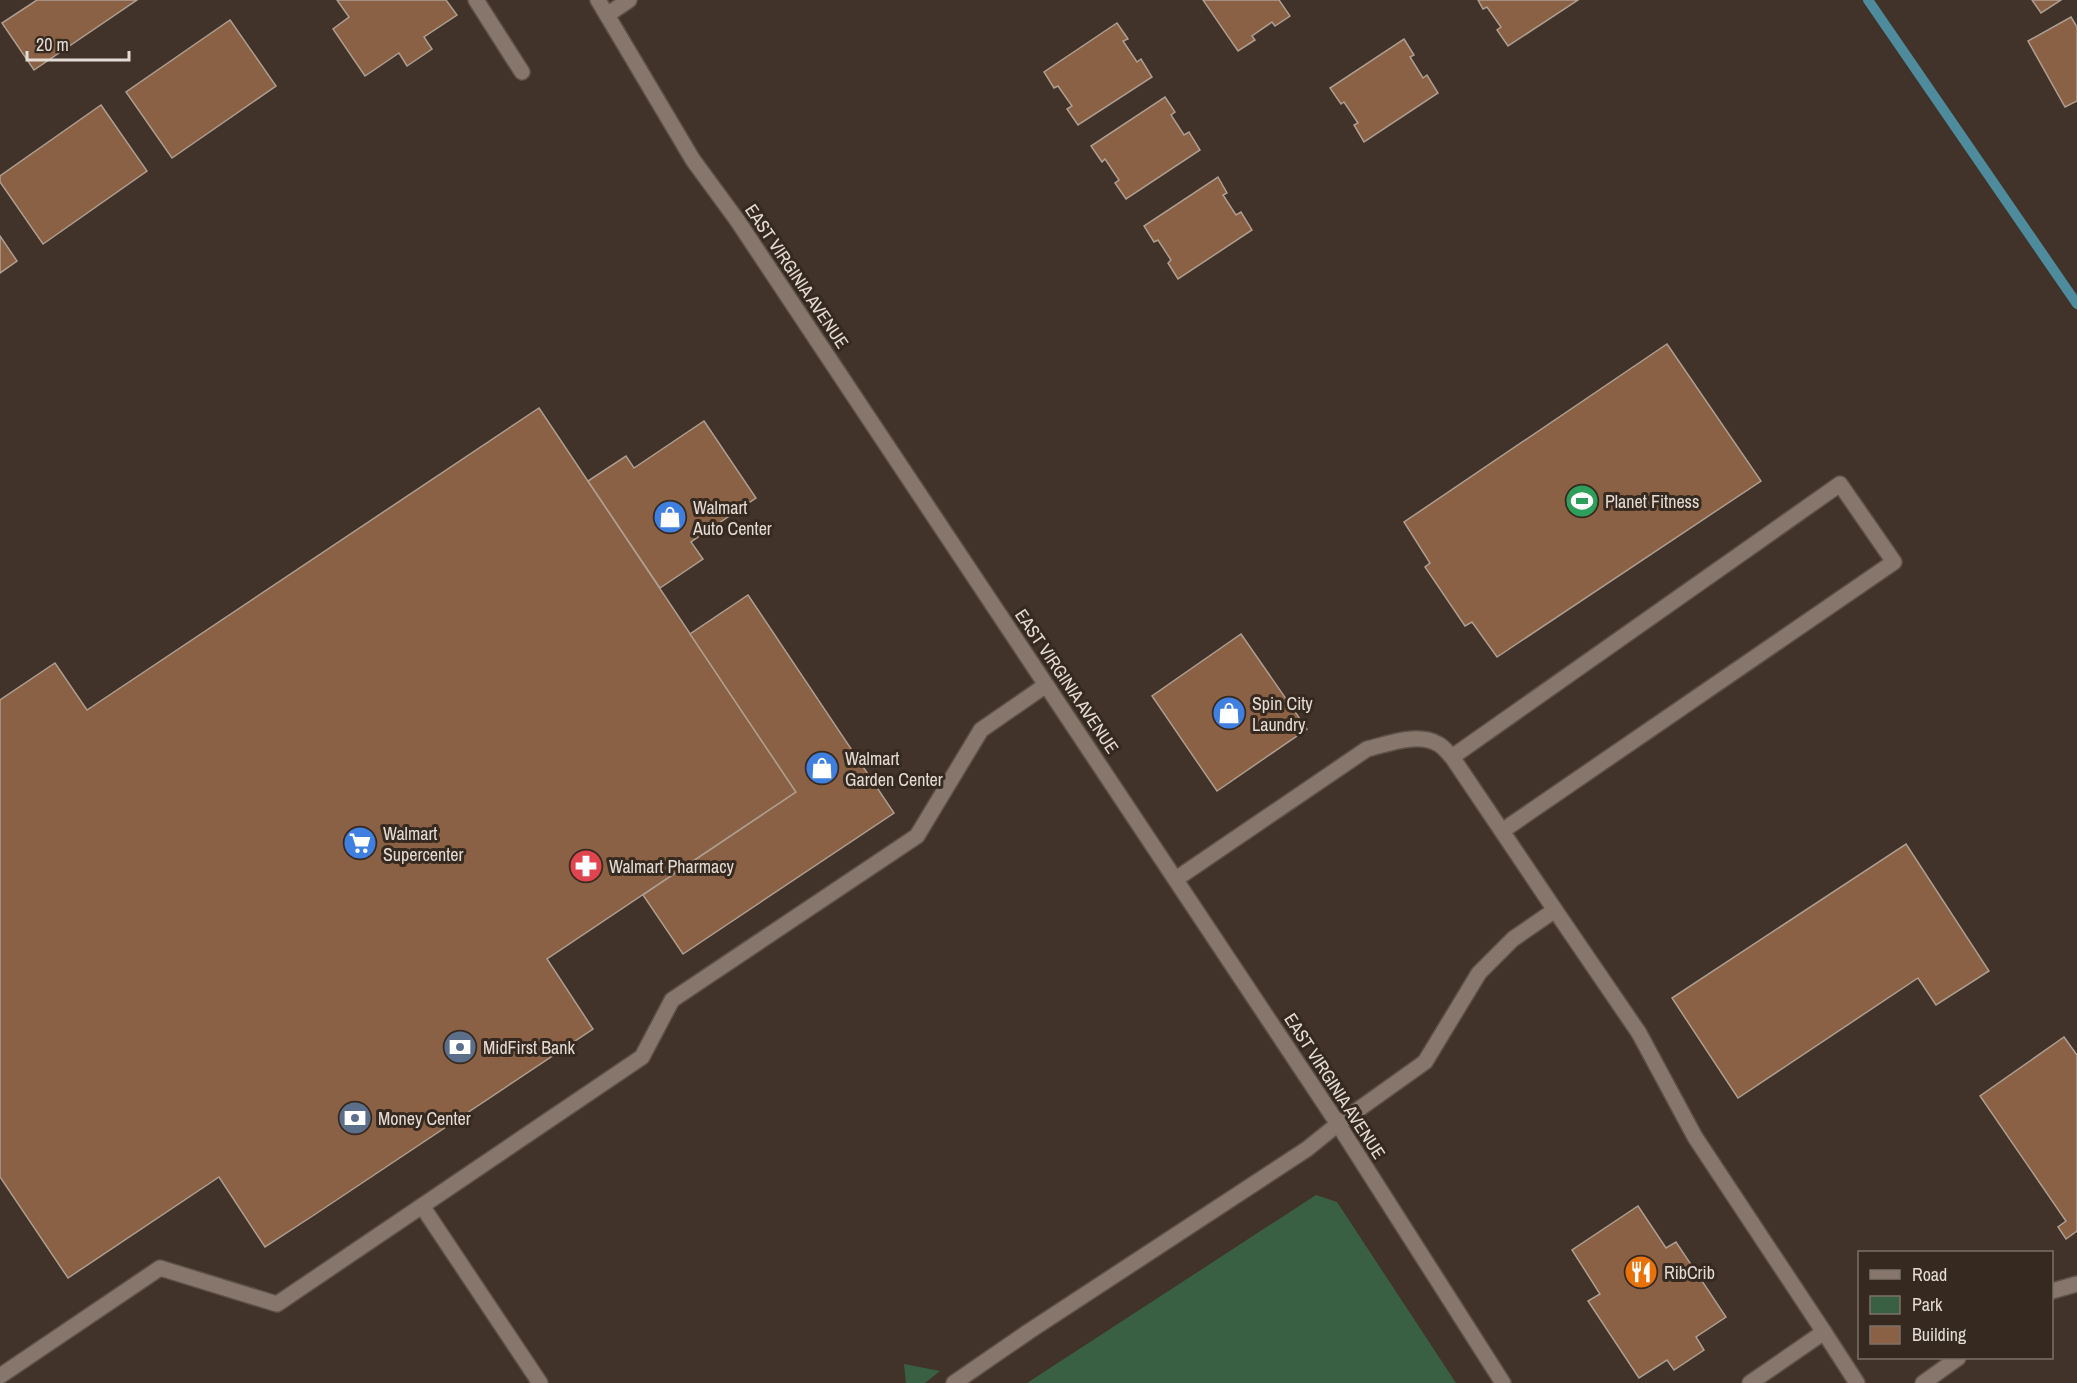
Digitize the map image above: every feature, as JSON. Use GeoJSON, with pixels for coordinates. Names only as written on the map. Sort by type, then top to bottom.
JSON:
{"type":"FeatureCollection","features":[{"type":"Feature","properties":{"kind":"street"},"geometry":{"type":"LineString","coordinates":[[476,0],[522,72]]}},
{"type":"Feature","properties":{"kind":"street","name":"EAST VIRGINIA AVENUE"},"geometry":{"type":"LineString","coordinates":[[598,0],[693,160],[737,220],[1176,879],[1338,1124],[1503,1383]]}},
{"type":"Feature","properties":{"kind":"street"},"geometry":{"type":"LineString","coordinates":[[607,15],[629,0]]}},
{"type":"Feature","properties":{"kind":"street"},"geometry":{"type":"LineString","coordinates":[[1452,757],[1840,484],[1894,562],[1502,831]]}},
{"type":"Feature","properties":{"kind":"street"},"geometry":{"type":"LineString","coordinates":[[7,1377],[160,1268],[277,1304],[642,1057],[672,1000],[917,836],[981,730],[1046,685]]}},
{"type":"Feature","properties":{"kind":"street"},"geometry":{"type":"LineString","coordinates":[[1176,879],[1367,749],[1418,739],[1439,744],[1452,757],[1639,1033],[1695,1137],[1857,1383]]}},
{"type":"Feature","properties":{"kind":"street"},"geometry":{"type":"LineString","coordinates":[[954,1383],[1308,1149],[1338,1124],[1425,1062],[1479,973],[1513,939],[1555,910]]}},
{"type":"Feature","properties":{"kind":"street"},"geometry":{"type":"LineString","coordinates":[[422,1206],[540,1383]]}},
{"type":"Feature","properties":{"kind":"street"},"geometry":{"type":"LineString","coordinates":[[2053,1291],[2077,1284]]}},
{"type":"Feature","properties":{"kind":"street"},"geometry":{"type":"LineString","coordinates":[[1750,1383],[1824,1332]]}},
{"type":"Feature","properties":{"kind":"street"},"geometry":{"type":"LineString","coordinates":[[1923,1383],[1957,1359]]}},
{"type":"Feature","properties":{"kind":"green space"},"geometry":{"type":"Polygon","coordinates":[[[1316,1195],[1337,1202],[1456,1383],[1027,1383],[1316,1195]]]}},
{"type":"Feature","properties":{"kind":"green space"},"geometry":{"type":"Polygon","coordinates":[[[904,1364],[940,1371],[925,1383],[906,1383],[904,1364]]]}},
{"type":"Feature","properties":{"kind":"building"},"geometry":{"type":"Polygon","coordinates":[[[37,0],[137,0],[34,70],[2,23],[37,0]]]}},
{"type":"Feature","properties":{"kind":"building"},"geometry":{"type":"Polygon","coordinates":[[[337,0],[446,0],[457,15],[424,37],[432,49],[407,66],[399,53],[365,76],[333,29],[349,17],[337,0]]]}},
{"type":"Feature","properties":{"kind":"building"},"geometry":{"type":"Polygon","coordinates":[[[1203,0],[1279,0],[1290,16],[1275,26],[1272,22],[1252,36],[1255,40],[1238,51],[1203,0]]]}},
{"type":"Feature","properties":{"kind":"building"},"geometry":{"type":"Polygon","coordinates":[[[1478,0],[1578,0],[1508,46],[1497,30],[1501,27],[1487,7],[1483,9],[1478,0]]]}},
{"type":"Feature","properties":{"kind":"building"},"geometry":{"type":"Polygon","coordinates":[[[2032,0],[2061,0],[2041,13],[2032,0]]]}},
{"type":"Feature","properties":{"kind":"building"},"geometry":{"type":"Polygon","coordinates":[[[2071,17],[2077,27],[2077,101],[2065,107],[2028,41],[2071,17]]]}},
{"type":"Feature","properties":{"kind":"building"},"geometry":{"type":"Polygon","coordinates":[[[230,20],[276,86],[172,158],[126,92],[230,20]]]}},
{"type":"Feature","properties":{"kind":"building"},"geometry":{"type":"Polygon","coordinates":[[[1117,23],[1128,39],[1123,41],[1137,62],[1141,59],[1152,77],[1078,125],[1067,109],[1072,106],[1058,86],[1054,88],[1044,72],[1117,23]]]}},
{"type":"Feature","properties":{"kind":"building"},"geometry":{"type":"Polygon","coordinates":[[[1404,39],[1414,55],[1410,57],[1423,78],[1427,75],[1438,93],[1364,142],[1354,125],[1358,123],[1344,102],[1341,104],[1330,88],[1404,39]]]}},
{"type":"Feature","properties":{"kind":"building"},"geometry":{"type":"Polygon","coordinates":[[[1165,97],[1175,112],[1171,115],[1184,135],[1189,132],[1200,150],[1126,199],[1115,183],[1119,180],[1105,159],[1102,162],[1091,146],[1165,97]]]}},
{"type":"Feature","properties":{"kind":"building"},"geometry":{"type":"Polygon","coordinates":[[[101,105],[147,171],[43,244],[0,182],[0,176],[101,105]]]}},
{"type":"Feature","properties":{"kind":"building"},"geometry":{"type":"Polygon","coordinates":[[[1218,177],[1227,193],[1223,195],[1236,215],[1241,212],[1252,230],[1178,279],[1168,263],[1171,260],[1158,240],[1154,242],[1144,226],[1218,177]]]}},
{"type":"Feature","properties":{"kind":"building"},"geometry":{"type":"Polygon","coordinates":[[[0,236],[17,261],[0,273],[0,236]]]}},
{"type":"Feature","properties":{"kind":"building","name":"Planet Fitness"},"geometry":{"type":"Polygon","coordinates":[[[1667,344],[1761,481],[1497,657],[1472,622],[1465,626],[1425,567],[1430,563],[1404,522],[1667,344]]]}},
{"type":"Feature","properties":{"kind":"building","name":"Walmart Supercenter"},"geometry":{"type":"Polygon","coordinates":[[[539,408],[796,792],[547,959],[593,1029],[265,1247],[219,1177],[68,1278],[0,1177],[0,700],[55,663],[87,710],[539,408]]]}},
{"type":"Feature","properties":{"kind":"building","name":"Walmart Auto Center"},"geometry":{"type":"Polygon","coordinates":[[[704,421],[756,498],[691,542],[703,559],[660,588],[588,481],[626,456],[634,468],[704,421]]]}},
{"type":"Feature","properties":{"kind":"building","name":"Walmart Garden Center"},"geometry":{"type":"Polygon","coordinates":[[[748,595],[894,813],[683,954],[643,895],[796,792],[690,634],[748,595]]]}},
{"type":"Feature","properties":{"kind":"building","name":"Spin City Laundry"},"geometry":{"type":"Polygon","coordinates":[[[1241,634],[1307,729],[1217,791],[1152,696],[1241,634]]]}},
{"type":"Feature","properties":{"kind":"building"},"geometry":{"type":"Polygon","coordinates":[[[1906,844],[1989,971],[1936,1005],[1918,978],[1738,1098],[1672,998],[1906,844]]]}},
{"type":"Feature","properties":{"kind":"building"},"geometry":{"type":"Polygon","coordinates":[[[2064,1037],[2077,1055],[2077,1231],[2066,1239],[2058,1227],[2066,1221],[1980,1096],[2064,1037]]]}},
{"type":"Feature","properties":{"kind":"building","name":"RibCrib"},"geometry":{"type":"Polygon","coordinates":[[[1638,1206],[1666,1248],[1676,1242],[1726,1317],[1696,1337],[1704,1350],[1674,1370],[1667,1360],[1639,1378],[1588,1301],[1600,1294],[1572,1250],[1638,1206]]]}},
{"type":"Feature","properties":{"kind":"waterway"},"geometry":{"type":"LineString","coordinates":[[1868,0],[2077,304]]}},
{"type":"Feature","properties":{"kind":"place","name":"Planet Fitness"},"geometry":{"type":"Point","coordinates":[1582,501]}},
{"type":"Feature","properties":{"kind":"place","name":"Walmart Auto Center"},"geometry":{"type":"Point","coordinates":[670,517]}},
{"type":"Feature","properties":{"kind":"place","name":"Spin City Laundry"},"geometry":{"type":"Point","coordinates":[1229,713]}},
{"type":"Feature","properties":{"kind":"place","name":"Walmart Garden Center"},"geometry":{"type":"Point","coordinates":[822,768]}},
{"type":"Feature","properties":{"kind":"place","name":"Walmart Supercenter"},"geometry":{"type":"Point","coordinates":[360,843]}},
{"type":"Feature","properties":{"kind":"place","name":"Walmart Pharmacy"},"geometry":{"type":"Point","coordinates":[586,866]}},
{"type":"Feature","properties":{"kind":"place","name":"MidFirst Bank"},"geometry":{"type":"Point","coordinates":[460,1047]}},
{"type":"Feature","properties":{"kind":"place","name":"Money Center"},"geometry":{"type":"Point","coordinates":[355,1118]}},
{"type":"Feature","properties":{"kind":"place","name":"RibCrib"},"geometry":{"type":"Point","coordinates":[1641,1272]}}]}
